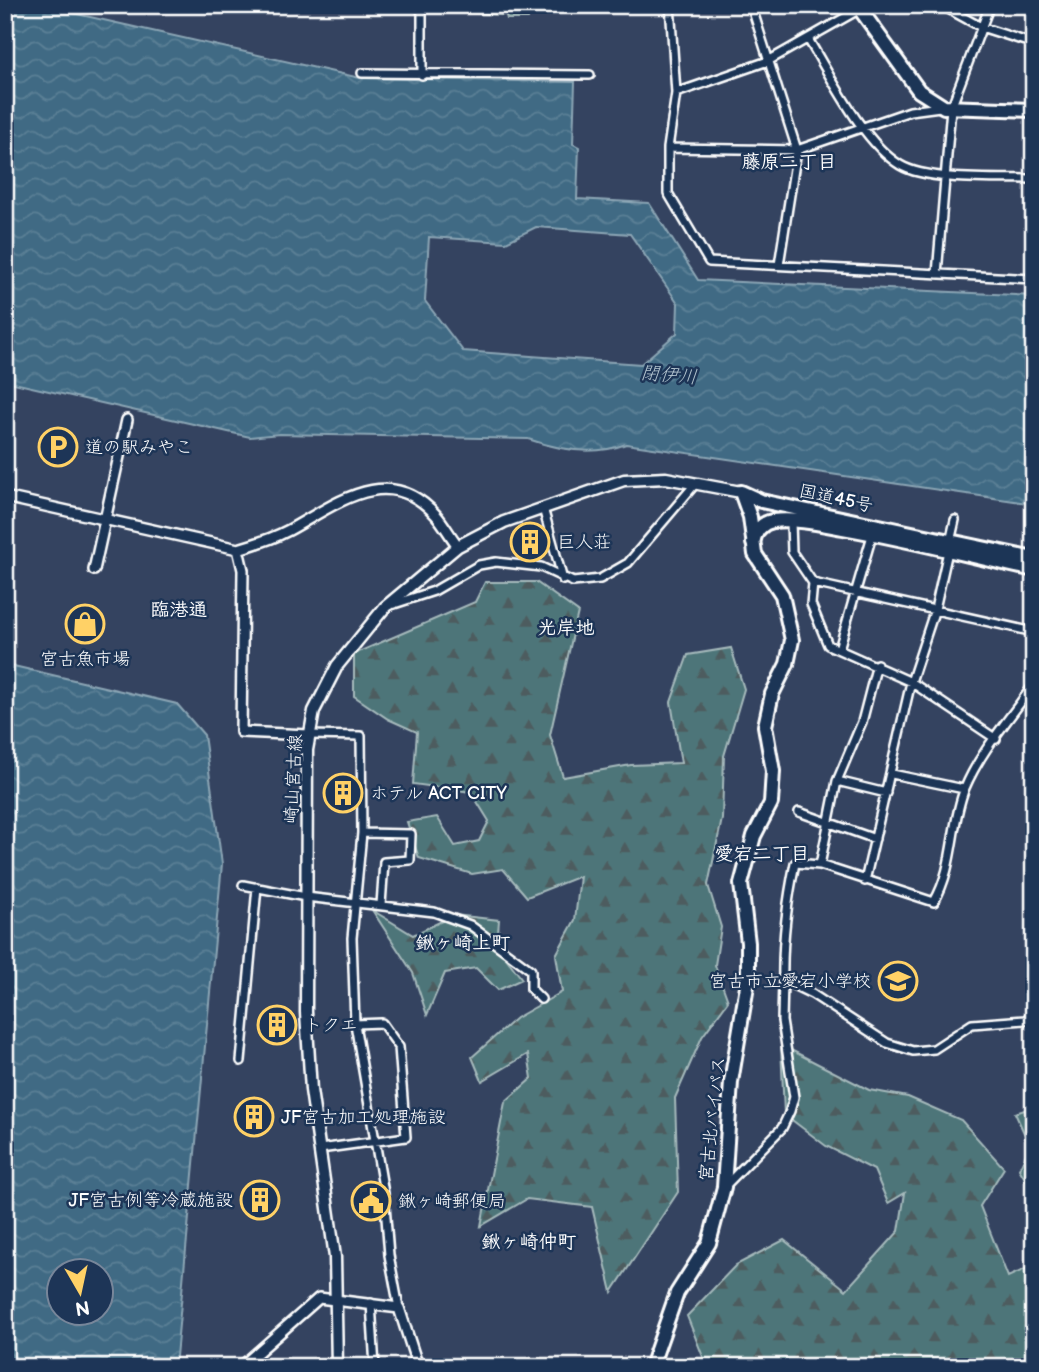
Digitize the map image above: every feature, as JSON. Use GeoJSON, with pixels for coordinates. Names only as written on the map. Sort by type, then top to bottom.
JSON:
{"type":"FeatureCollection","features":[{"type":"Feature","properties":{"kind":"highway"},"geometry":{"type":"LineString","coordinates":[[859,7],[919,90],[948,107],[1034,110]]}},
{"type":"Feature","properties":{"kind":"highway"},"geometry":{"type":"LineString","coordinates":[[741,492],[766,506],[826,525]]}},
{"type":"Feature","properties":{"kind":"highway"},"geometry":{"type":"LineString","coordinates":[[741,492],[755,528]]}},
{"type":"Feature","properties":{"kind":"highway"},"geometry":{"type":"LineString","coordinates":[[755,528],[755,517],[766,506]]}},
{"type":"Feature","properties":{"kind":"highway","name":"国道45号"},"geometry":{"type":"LineString","coordinates":[[766,506],[950,547],[1034,570]]}},
{"type":"Feature","properties":{"kind":"highway","name":"国道45号"},"geometry":{"type":"LineString","coordinates":[[755,528],[772,521],[874,529]]}},
{"type":"Feature","properties":{"kind":"highway","name":"宮古北バイパス"},"geometry":{"type":"LineString","coordinates":[[651,1367],[677,1293],[709,1243],[724,1187],[730,1082],[748,981],[748,943],[741,884],[754,836],[771,803],[773,771],[765,726],[772,694],[787,664],[792,640],[782,595],[752,547],[755,528]]}},
{"type":"Feature","properties":{"kind":"highway","name":"国道45号"},"geometry":{"type":"LineString","coordinates":[[950,547],[1034,559]]}},
{"type":"Feature","properties":{"kind":"main road","name":"崎山宮古線"},"geometry":{"type":"LineString","coordinates":[[337,1367],[337,1299],[331,1222],[311,1090],[307,1038],[309,735],[314,711],[337,666],[385,607],[458,546],[504,522],[604,486],[644,477],[741,492]]}},
{"type":"Feature","properties":{"kind":"street"},"geometry":{"type":"LineString","coordinates":[[419,5],[422,15],[422,75]]}},
{"type":"Feature","properties":{"kind":"street"},"geometry":{"type":"LineString","coordinates":[[670,5],[676,93],[668,148],[668,193],[709,262],[1034,279]]}},
{"type":"Feature","properties":{"kind":"street"},"geometry":{"type":"LineString","coordinates":[[751,5],[797,150],[779,265]]}},
{"type":"Feature","properties":{"kind":"street"},"geometry":{"type":"LineString","coordinates":[[942,5],[981,27],[1034,44]]}},
{"type":"Feature","properties":{"kind":"street"},"geometry":{"type":"LineString","coordinates":[[937,274],[946,176],[948,107],[990,5]]}},
{"type":"Feature","properties":{"kind":"street"},"geometry":{"type":"LineString","coordinates":[[676,93],[768,61],[859,7]]}},
{"type":"Feature","properties":{"kind":"street"},"geometry":{"type":"LineString","coordinates":[[808,39],[863,126],[901,165],[946,176],[1034,179]]}},
{"type":"Feature","properties":{"kind":"street"},"geometry":{"type":"LineString","coordinates":[[362,73],[590,75]]}},
{"type":"Feature","properties":{"kind":"street"},"geometry":{"type":"LineString","coordinates":[[668,148],[797,150],[925,107],[948,107]]}},
{"type":"Feature","properties":{"kind":"street"},"geometry":{"type":"LineString","coordinates":[[94,570],[127,420]]}},
{"type":"Feature","properties":{"kind":"street"},"geometry":{"type":"LineString","coordinates":[[385,607],[434,591],[479,565],[509,562],[541,567],[563,580],[583,582],[620,570],[696,483]]}},
{"type":"Feature","properties":{"kind":"street"},"geometry":{"type":"LineString","coordinates":[[5,497],[106,518],[227,549],[238,549],[265,542],[340,500],[378,489],[409,496],[423,504],[436,515],[458,546]]}},
{"type":"Feature","properties":{"kind":"street"},"geometry":{"type":"LineString","coordinates":[[543,508],[563,580]]}},
{"type":"Feature","properties":{"kind":"street"},"geometry":{"type":"LineString","coordinates":[[865,881],[892,774],[911,682],[935,609],[955,520]]}},
{"type":"Feature","properties":{"kind":"street"},"geometry":{"type":"LineString","coordinates":[[791,522],[792,552],[813,583],[811,604],[821,634],[828,645],[877,664],[911,682],[996,739]]}},
{"type":"Feature","properties":{"kind":"street"},"geometry":{"type":"LineString","coordinates":[[839,649],[853,591],[874,529]]}},
{"type":"Feature","properties":{"kind":"street"},"geometry":{"type":"LineString","coordinates":[[238,549],[243,570],[241,732],[361,736],[362,833],[352,961],[355,1024],[363,1082],[376,1142],[398,1308],[418,1367]]}},
{"type":"Feature","properties":{"kind":"street"},"geometry":{"type":"LineString","coordinates":[[813,583],[1034,632]]}},
{"type":"Feature","properties":{"kind":"street"},"geometry":{"type":"LineString","coordinates":[[820,865],[837,780],[862,722],[877,664]]}},
{"type":"Feature","properties":{"kind":"street"},"geometry":{"type":"LineString","coordinates":[[724,1187],[782,1128],[794,1097],[782,1021],[786,905],[795,863],[820,865],[934,902],[945,883],[964,789],[981,758],[1034,684]]}},
{"type":"Feature","properties":{"kind":"street"},"geometry":{"type":"LineString","coordinates":[[892,774],[964,789]]}},
{"type":"Feature","properties":{"kind":"street"},"geometry":{"type":"LineString","coordinates":[[837,780],[886,793]]}},
{"type":"Feature","properties":{"kind":"street"},"geometry":{"type":"LineString","coordinates":[[799,813],[875,839]]}},
{"type":"Feature","properties":{"kind":"street"},"geometry":{"type":"LineString","coordinates":[[362,833],[411,834],[410,860],[384,862],[381,905]]}},
{"type":"Feature","properties":{"kind":"street"},"geometry":{"type":"LineString","coordinates":[[243,885],[306,897],[434,912],[470,925],[531,970],[531,989],[541,999]]}},
{"type":"Feature","properties":{"kind":"street"},"geometry":{"type":"LineString","coordinates":[[241,1061],[257,887]]}},
{"type":"Feature","properties":{"kind":"street"},"geometry":{"type":"LineString","coordinates":[[783,980],[812,994],[887,1042],[913,1051],[934,1049],[972,1024],[1025,1020],[1034,1014]]}},
{"type":"Feature","properties":{"kind":"street"},"geometry":{"type":"LineString","coordinates":[[320,1149],[406,1137],[399,1046],[382,1023],[355,1024]]}},
{"type":"Feature","properties":{"kind":"street"},"geometry":{"type":"LineString","coordinates":[[241,1367],[315,1299],[337,1299],[398,1308]]}},
{"type":"Feature","properties":{"kind":"street"},"geometry":{"type":"LineString","coordinates":[[371,1303],[375,1367]]}},
{"type":"Feature","properties":{"kind":"green space"},"geometry":{"type":"Polygon","coordinates":[[[461,5],[531,5],[528,19],[507,19],[504,9],[503,15],[462,12],[461,5]]]}},
{"type":"Feature","properties":{"kind":"green space"},"geometry":{"type":"Polygon","coordinates":[[[485,582],[536,582],[578,612],[550,735],[563,777],[631,765],[681,763],[671,702],[688,655],[731,648],[744,689],[724,756],[722,819],[708,885],[721,927],[715,965],[728,1001],[702,1037],[675,1098],[678,1192],[612,1292],[592,1207],[527,1199],[481,1226],[505,1102],[532,1078],[528,1054],[482,1081],[472,1057],[516,1018],[562,992],[556,955],[575,920],[580,876],[527,897],[503,869],[472,874],[419,858],[407,822],[437,817],[455,846],[479,841],[489,821],[471,792],[413,784],[417,732],[388,719],[354,696],[354,654],[475,602],[485,582]]]}},
{"type":"Feature","properties":{"kind":"green space"},"geometry":{"type":"Polygon","coordinates":[[[372,910],[413,935],[454,915],[499,920],[497,946],[522,979],[498,990],[476,968],[445,973],[427,1015],[413,973],[372,910]]]}},
{"type":"Feature","properties":{"kind":"green space"},"geometry":{"type":"Polygon","coordinates":[[[781,1045],[869,1090],[908,1097],[961,1120],[1004,1168],[980,1206],[1008,1277],[1034,1265],[1034,1367],[707,1367],[687,1316],[736,1265],[784,1240],[846,1290],[899,1231],[905,1193],[888,1203],[874,1170],[826,1146],[784,1114],[781,1045]]]}},
{"type":"Feature","properties":{"kind":"green space"},"geometry":{"type":"Polygon","coordinates":[[[1034,1108],[1034,1177],[1026,1180],[1019,1169],[1030,1146],[1015,1113],[1034,1108]]]}},
{"type":"Feature","properties":{"kind":"water","name":"閉伊川"},"geometry":{"type":"Polygon","coordinates":[[[5,5],[37,5],[360,78],[575,82],[573,144],[579,147],[577,199],[649,203],[698,280],[1034,296],[1034,504],[626,444],[590,451],[564,449],[528,439],[279,434],[250,437],[5,381],[5,5]],[[536,227],[506,242],[429,237],[425,301],[463,351],[641,364],[677,333],[678,303],[630,234],[536,227]]]}},
{"type":"Feature","properties":{"kind":"water"},"geometry":{"type":"Polygon","coordinates":[[[5,664],[177,704],[204,735],[222,864],[175,1367],[5,1367],[5,664]]]}},
{"type":"Feature","properties":{"kind":"place","name":"道の駅みやこ"},"geometry":{"type":"Point","coordinates":[58,447]}},
{"type":"Feature","properties":{"kind":"place","name":"巨人荘"},"geometry":{"type":"Point","coordinates":[530,542]}},
{"type":"Feature","properties":{"kind":"place","name":"宮古魚市場"},"geometry":{"type":"Point","coordinates":[85,624]}},
{"type":"Feature","properties":{"kind":"place","name":"ホテル ACT CITY"},"geometry":{"type":"Point","coordinates":[343,793]}},
{"type":"Feature","properties":{"kind":"place","name":"宮古市立愛宕小学校"},"geometry":{"type":"Point","coordinates":[898,981]}},
{"type":"Feature","properties":{"kind":"place","name":"トクエ"},"geometry":{"type":"Point","coordinates":[277,1025]}},
{"type":"Feature","properties":{"kind":"place","name":"JF宮古加工処理施設"},"geometry":{"type":"Point","coordinates":[254,1117]}},
{"type":"Feature","properties":{"kind":"place","name":"JF宮古例等冷蔵施設"},"geometry":{"type":"Point","coordinates":[260,1200]}},
{"type":"Feature","properties":{"kind":"place","name":"鍬ヶ崎郵便局"},"geometry":{"type":"Point","coordinates":[371,1201]}},
{"type":"Feature","properties":{"kind":"district","name":"藤原二丁目"},"geometry":{"type":"Point","coordinates":[789,161]}},
{"type":"Feature","properties":{"kind":"district","name":"臨港通"},"geometry":{"type":"Point","coordinates":[179,609]}},
{"type":"Feature","properties":{"kind":"district","name":"光岸地"},"geometry":{"type":"Point","coordinates":[566,627]}},
{"type":"Feature","properties":{"kind":"district","name":"愛宕二丁目"},"geometry":{"type":"Point","coordinates":[762,853]}},
{"type":"Feature","properties":{"kind":"district","name":"鍬ヶ崎上町"},"geometry":{"type":"Point","coordinates":[463,942]}},
{"type":"Feature","properties":{"kind":"district","name":"鍬ヶ崎仲町"},"geometry":{"type":"Point","coordinates":[529,1241]}}]}
